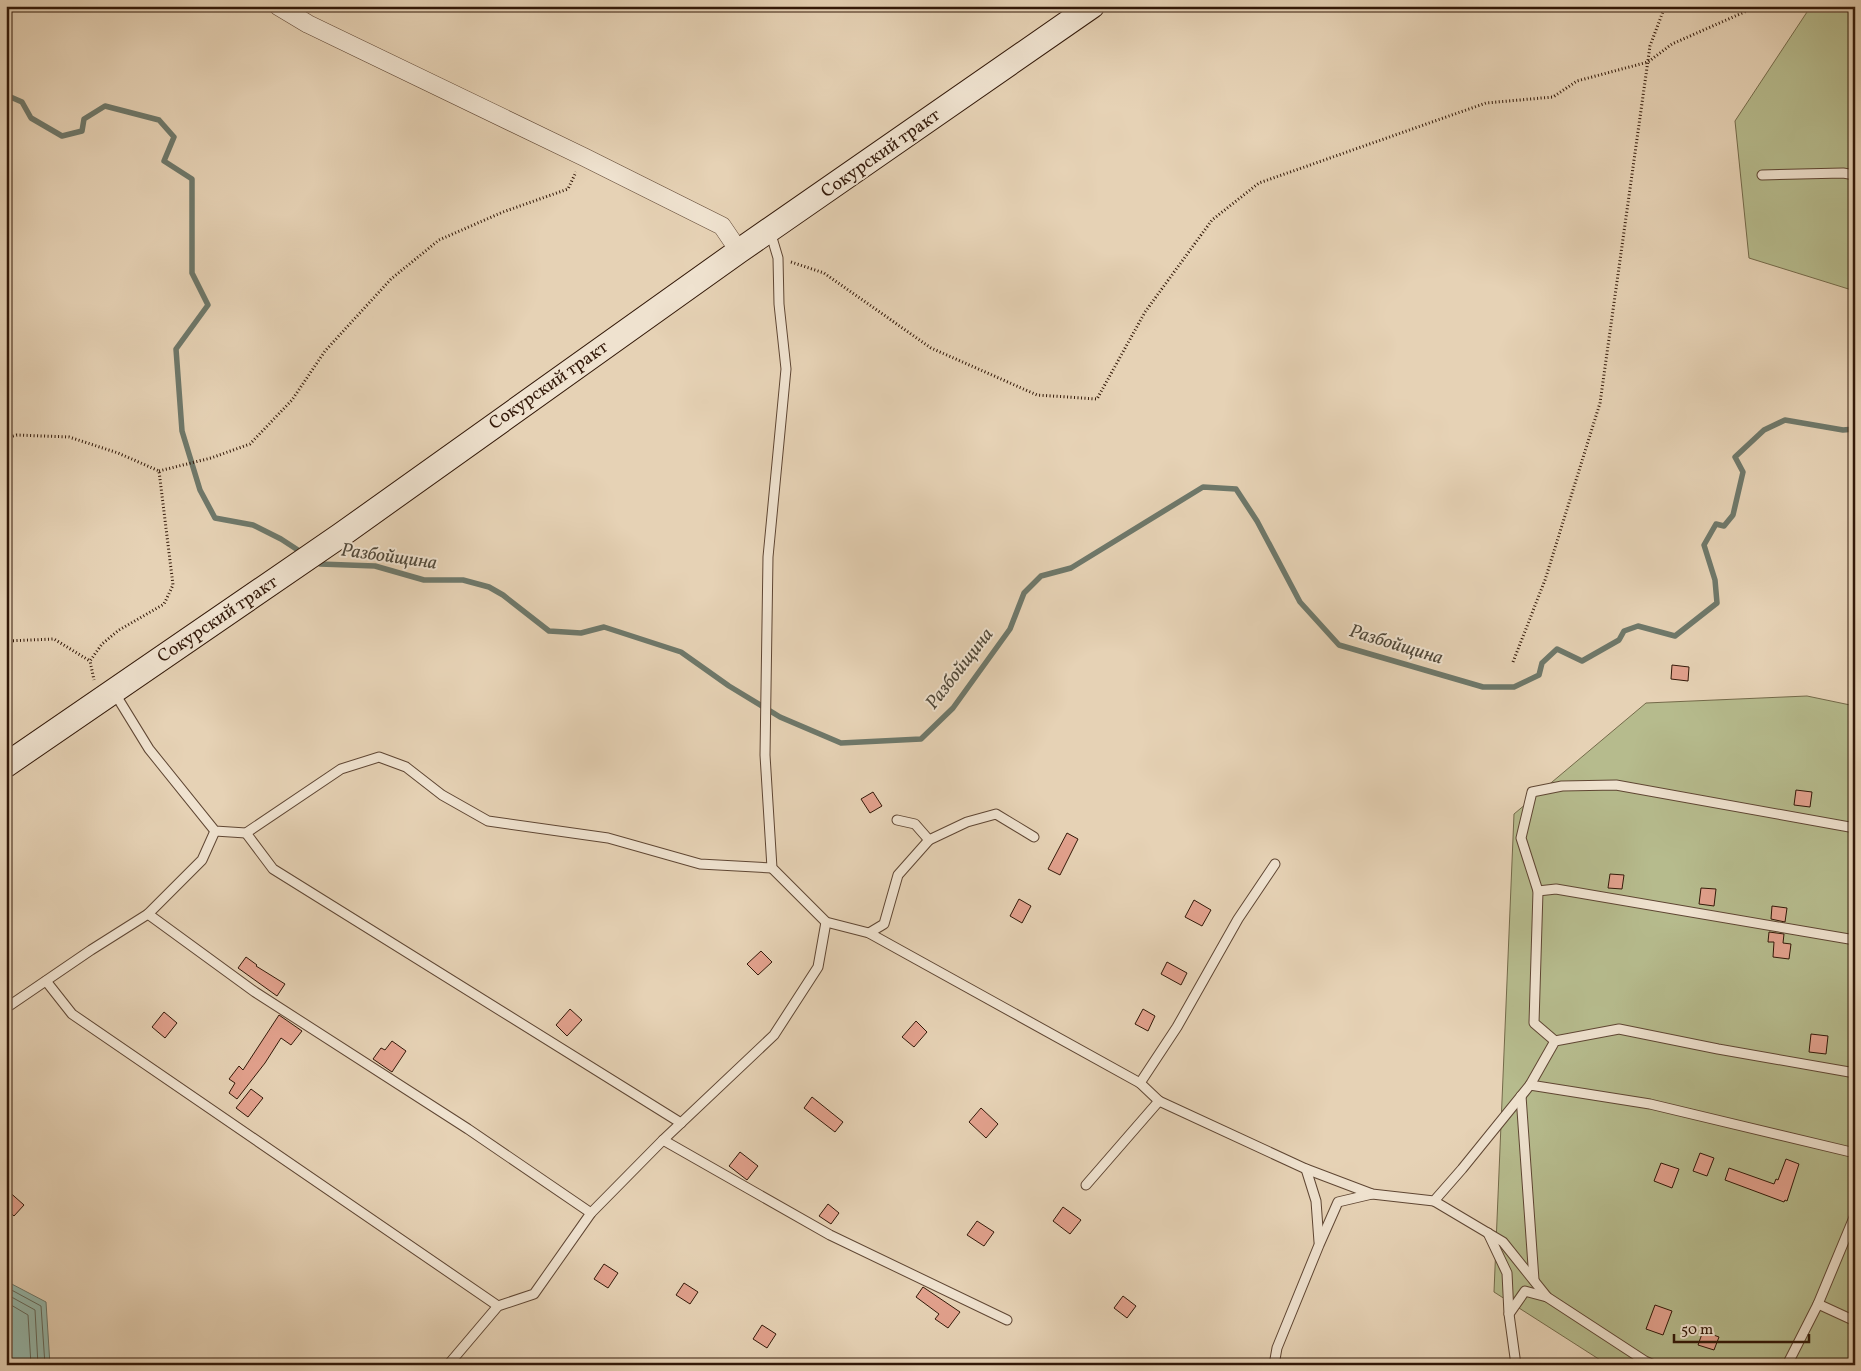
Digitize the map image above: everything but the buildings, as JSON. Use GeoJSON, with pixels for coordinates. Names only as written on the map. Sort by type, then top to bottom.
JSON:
{"type":"FeatureCollection","features":[{"type":"Feature","properties":{"kind":"street"},"geometry":{"type":"LineString","coordinates":[[278,6],[308,24],[722,226],[739,251]]}},
{"type":"Feature","properties":{"kind":"street","name":"Сокурский тракт"},"geometry":{"type":"LineString","coordinates":[[6,765],[251,598],[739,251],[1092,6]]}},
{"type":"Feature","properties":{"kind":"lane"},"geometry":{"type":"LineString","coordinates":[[1762,175],[1842,173],[1855,175]]}},
{"type":"Feature","properties":{"kind":"lane"},"geometry":{"type":"LineString","coordinates":[[770,231],[778,258],[779,304],[786,369],[768,558],[765,755],[772,868],[826,922],[870,933],[1140,1083],[1159,1101],[1306,1168],[1372,1194],[1434,1201],[1503,1242],[1547,1297]]}},
{"type":"Feature","properties":{"kind":"lane"},"geometry":{"type":"LineString","coordinates":[[110,694],[149,749],[215,831],[246,833],[341,768],[380,757],[406,767],[442,795],[488,821],[608,838],[700,864],[772,868]]}},
{"type":"Feature","properties":{"kind":"lane"},"geometry":{"type":"LineString","coordinates":[[1555,1041],[1534,1022],[1538,891],[1521,838],[1532,792],[1562,786],[1616,785],[1855,828]]}},
{"type":"Feature","properties":{"kind":"lane"},"geometry":{"type":"LineString","coordinates":[[870,933],[884,924],[898,875],[929,840],[967,822],[996,814],[1034,837]]}},
{"type":"Feature","properties":{"kind":"lane"},"geometry":{"type":"LineString","coordinates":[[897,820],[915,824],[929,840]]}},
{"type":"Feature","properties":{"kind":"lane"},"geometry":{"type":"LineString","coordinates":[[6,1008],[148,914],[202,860],[215,831]]}},
{"type":"Feature","properties":{"kind":"lane"},"geometry":{"type":"LineString","coordinates":[[246,833],[273,869],[681,1123]]}},
{"type":"Feature","properties":{"kind":"lane"},"geometry":{"type":"LineString","coordinates":[[1140,1083],[1177,1027],[1238,919],[1275,864]]}},
{"type":"Feature","properties":{"kind":"lane"},"geometry":{"type":"LineString","coordinates":[[1538,891],[1556,889],[1855,940]]}},
{"type":"Feature","properties":{"kind":"lane"},"geometry":{"type":"LineString","coordinates":[[148,914],[255,992],[468,1129],[591,1213]]}},
{"type":"Feature","properties":{"kind":"lane"},"geometry":{"type":"LineString","coordinates":[[448,1365],[498,1306],[534,1294],[591,1213],[663,1140],[774,1035],[818,967],[826,922]]}},
{"type":"Feature","properties":{"kind":"lane"},"geometry":{"type":"LineString","coordinates":[[46,981],[72,1014],[498,1306]]}},
{"type":"Feature","properties":{"kind":"lane"},"geometry":{"type":"LineString","coordinates":[[1434,1201],[1530,1085],[1555,1041],[1619,1029],[1718,1049],[1855,1073]]}},
{"type":"Feature","properties":{"kind":"lane"},"geometry":{"type":"LineString","coordinates":[[1530,1085],[1650,1104],[1855,1153]]}},
{"type":"Feature","properties":{"kind":"lane"},"geometry":{"type":"LineString","coordinates":[[1521,1096],[1534,1280]]}},
{"type":"Feature","properties":{"kind":"lane"},"geometry":{"type":"LineString","coordinates":[[1086,1185],[1159,1101]]}},
{"type":"Feature","properties":{"kind":"lane"},"geometry":{"type":"LineString","coordinates":[[663,1140],[830,1235],[1007,1320]]}},
{"type":"Feature","properties":{"kind":"lane"},"geometry":{"type":"LineString","coordinates":[[1306,1168],[1316,1201],[1319,1245]]}},
{"type":"Feature","properties":{"kind":"lane"},"geometry":{"type":"LineString","coordinates":[[1274,1365],[1277,1348],[1338,1202],[1372,1194]]}},
{"type":"Feature","properties":{"kind":"lane"},"geometry":{"type":"LineString","coordinates":[[1787,1365],[1818,1304],[1855,1215]]}},
{"type":"Feature","properties":{"kind":"lane"},"geometry":{"type":"LineString","coordinates":[[1488,1232],[1506,1273],[1516,1365]]}},
{"type":"Feature","properties":{"kind":"lane"},"geometry":{"type":"LineString","coordinates":[[1509,1314],[1525,1291],[1547,1297],[1645,1362],[1654,1365]]}},
{"type":"Feature","properties":{"kind":"lane"},"geometry":{"type":"LineString","coordinates":[[1818,1304],[1855,1321]]}},
{"type":"Feature","properties":{"kind":"path"},"geometry":{"type":"LineString","coordinates":[[1513,662],[1545,580],[1600,403],[1650,46],[1665,6]]}},
{"type":"Feature","properties":{"kind":"path"},"geometry":{"type":"LineString","coordinates":[[778,258],[824,274],[931,348],[1037,395],[1097,399],[1145,312],[1212,220],[1259,182],[1486,102],[1553,97],[1577,81],[1648,62],[1672,44],[1758,6]]}},
{"type":"Feature","properties":{"kind":"path"},"geometry":{"type":"LineString","coordinates":[[6,438],[17,435],[69,436],[118,452],[159,471],[211,458],[250,444],[292,400],[324,351],[391,279],[439,240],[502,212],[568,189],[584,157]]}},
{"type":"Feature","properties":{"kind":"path"},"geometry":{"type":"LineString","coordinates":[[110,694],[93,678],[90,661],[102,644],[119,630],[164,604],[173,585],[159,471]]}},
{"type":"Feature","properties":{"kind":"path"},"geometry":{"type":"LineString","coordinates":[[6,641],[54,639],[90,661]]}},
{"type":"Feature","properties":{"kind":"green space"},"geometry":{"type":"Polygon","coordinates":[[[1811,6],[1855,6],[1855,291],[1749,258],[1735,121],[1811,6]]]}},
{"type":"Feature","properties":{"kind":"green space"},"geometry":{"type":"Polygon","coordinates":[[[1807,696],[1855,706],[1855,1365],[1608,1365],[1494,1292],[1514,814],[1646,703],[1807,696]]]}},
{"type":"Feature","properties":{"kind":"water"},"geometry":{"type":"Polygon","coordinates":[[[6,1281],[46,1302],[50,1365],[6,1365],[6,1281]]]}},
{"type":"Feature","properties":{"kind":"waterway","name":"Разбойщина"},"geometry":{"type":"LineString","coordinates":[[6,95],[22,102],[31,118],[62,136],[82,131],[84,119],[105,106],[159,120],[174,137],[164,161],[192,179],[192,273],[208,305],[176,349],[182,431],[200,490],[215,518],[253,525],[281,539],[304,554]]}},
{"type":"Feature","properties":{"kind":"waterway","name":"Разбойщина"},"geometry":{"type":"LineString","coordinates":[[314,560],[320,564],[375,566],[424,580],[463,580],[489,587],[503,595],[549,631],[581,633],[604,627],[681,652],[729,686],[780,717],[841,743],[921,739],[953,708],[1010,629],[1024,593],[1041,576],[1071,568],[1203,487],[1236,489],[1257,521],[1300,602],[1339,645],[1483,687],[1514,687],[1539,675],[1542,663],[1557,649],[1582,661],[1619,640],[1624,631],[1638,626],[1675,636],[1717,603],[1715,580],[1704,545],[1716,524],[1724,526],[1733,515],[1743,472],[1735,457],[1764,430],[1785,420],[1843,430],[1855,429]]}}]}
